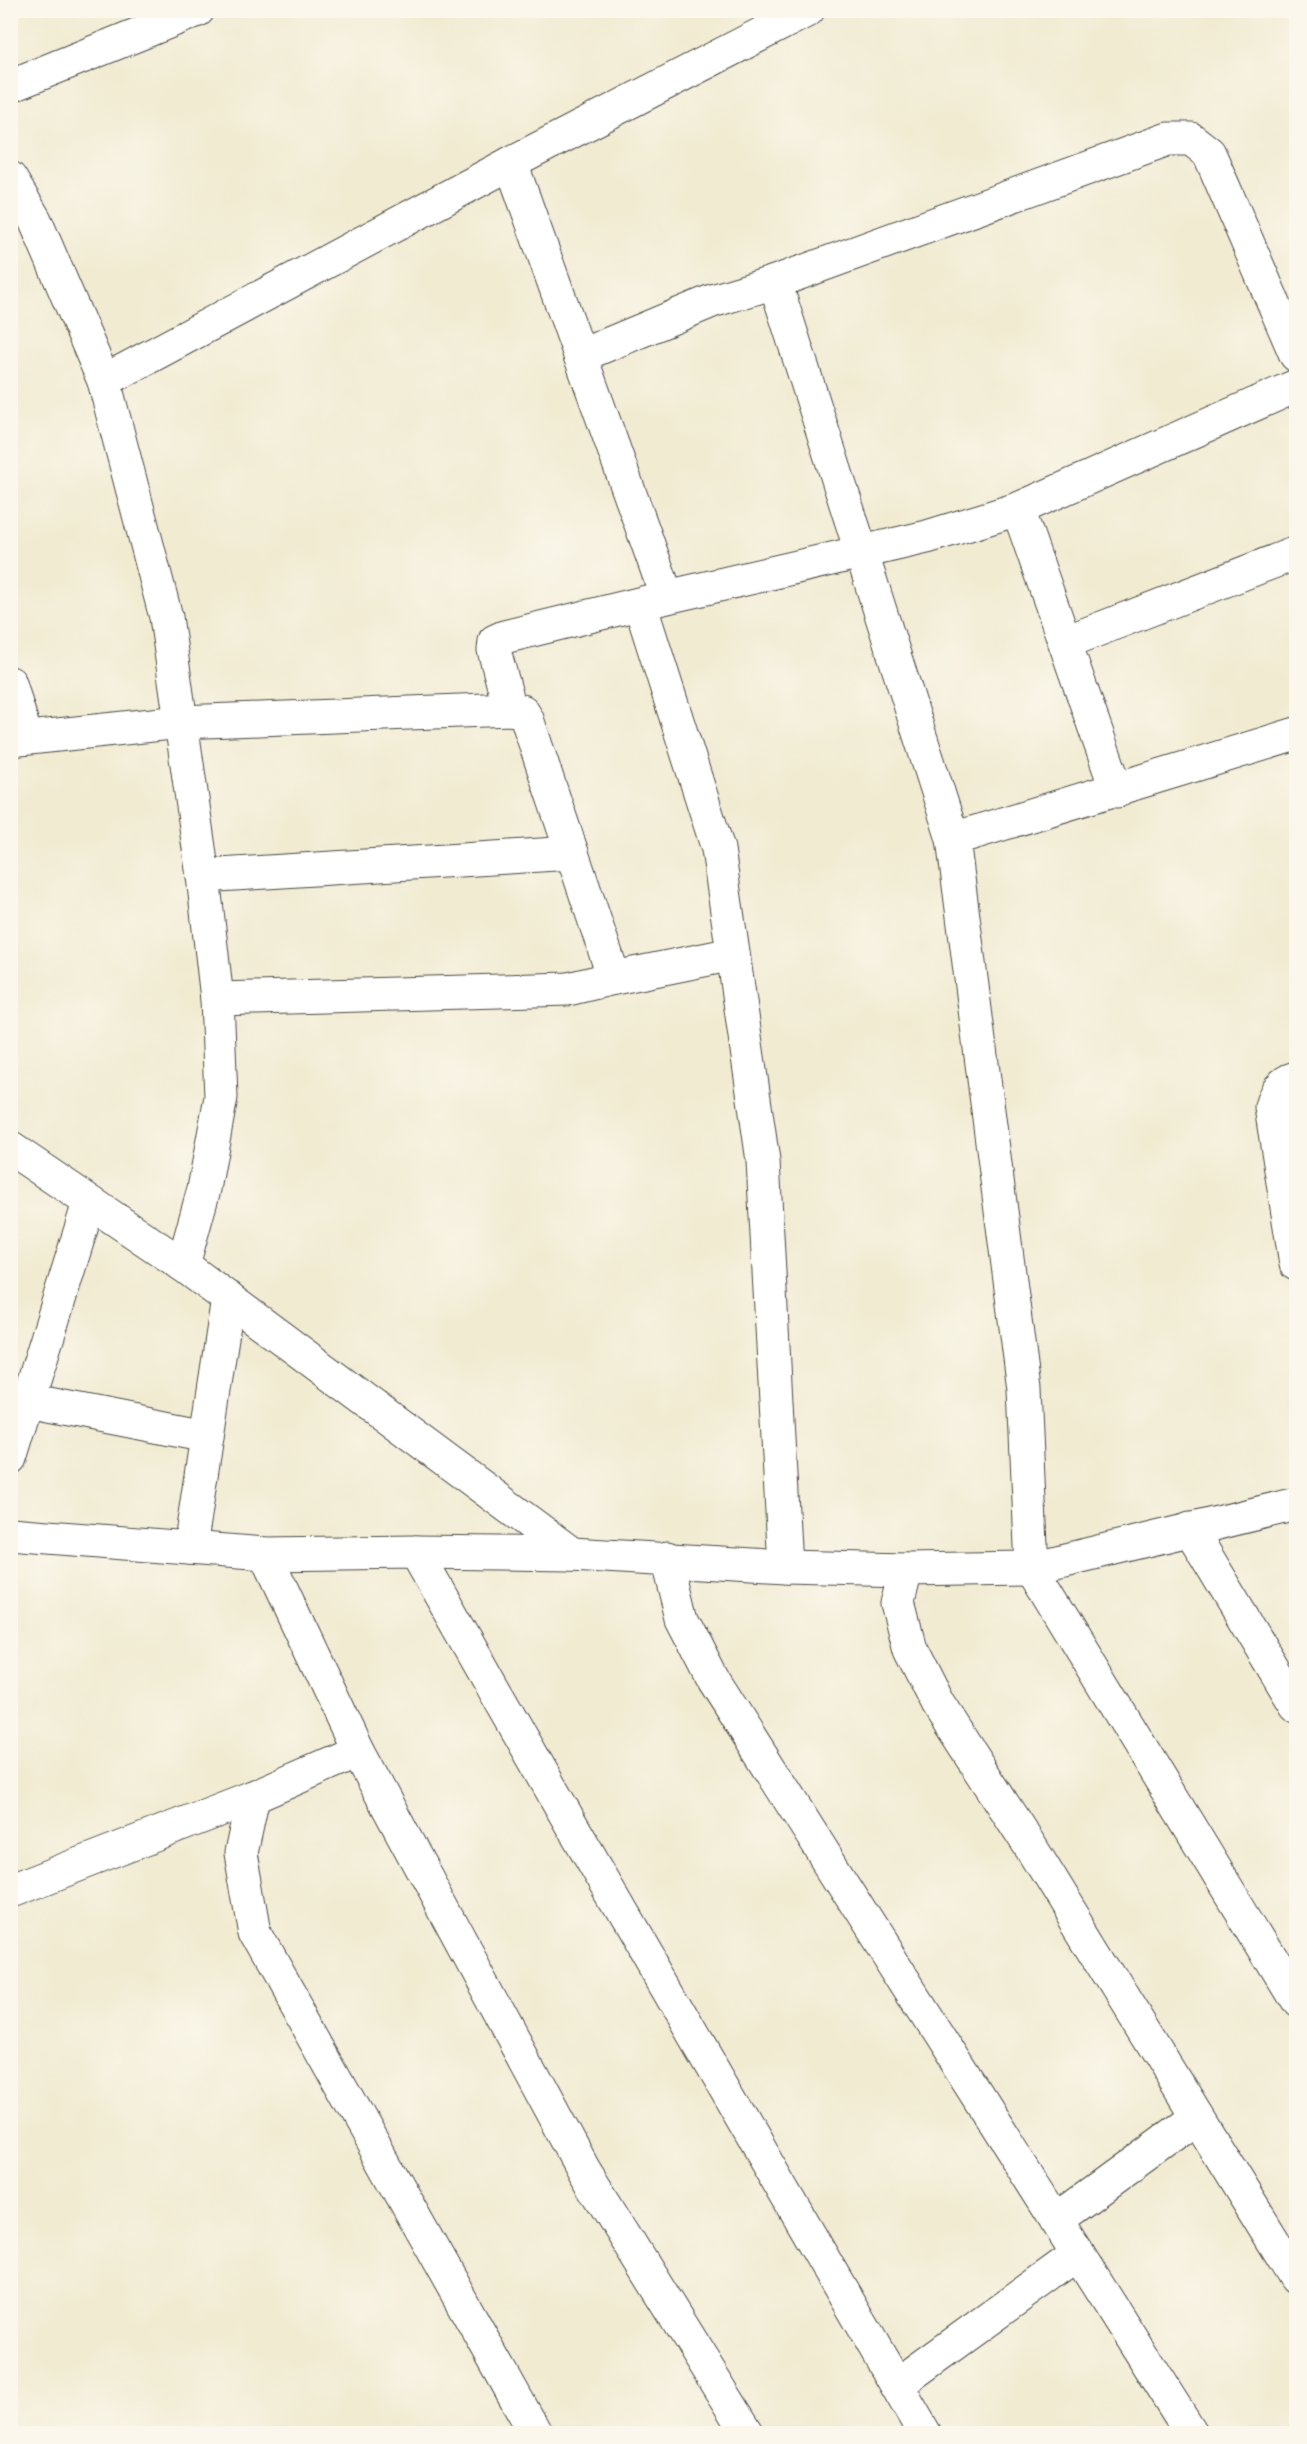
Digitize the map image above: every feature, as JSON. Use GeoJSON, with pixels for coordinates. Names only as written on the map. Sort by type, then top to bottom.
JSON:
{"type":"FeatureCollection","features":[{"type":"Feature","properties":{"kind":"street"},"geometry":{"type":"LineString","coordinates":[[10,86],[198,10]]}},
{"type":"Feature","properties":{"kind":"street"},"geometry":{"type":"LineString","coordinates":[[104,381],[511,163],[808,10]]}},
{"type":"Feature","properties":{"kind":"street"},"geometry":{"type":"LineString","coordinates":[[580,356],[712,301],[775,282],[1168,139],[1191,139],[1209,153],[1296,355]]}},
{"type":"Feature","properties":{"kind":"street"},"geometry":{"type":"LineString","coordinates":[[511,163],[580,356],[653,600],[718,849],[763,1161],[785,1567]]}},
{"type":"Feature","properties":{"kind":"street"},"geometry":{"type":"LineString","coordinates":[[10,178],[35,220],[104,381],[166,617],[203,876],[217,999],[221,1097],[204,1189],[183,1265]]}},
{"type":"Feature","properties":{"kind":"street"},"geometry":{"type":"LineString","coordinates":[[775,282],[953,839],[1024,1389],[1032,1568],[1296,2002]]}},
{"type":"Feature","properties":{"kind":"street"},"geometry":{"type":"LineString","coordinates":[[510,709],[494,650],[495,641],[653,600],[927,537],[1018,509],[1296,386]]}},
{"type":"Feature","properties":{"kind":"street"},"geometry":{"type":"LineString","coordinates":[[1018,509],[1117,791]]}},
{"type":"Feature","properties":{"kind":"street"},"geometry":{"type":"LineString","coordinates":[[1066,642],[1296,553]]}},
{"type":"Feature","properties":{"kind":"street"},"geometry":{"type":"LineString","coordinates":[[10,683],[18,739],[181,722],[510,709],[522,711],[527,719],[614,978]]}},
{"type":"Feature","properties":{"kind":"street"},"geometry":{"type":"LineString","coordinates":[[953,839],[1117,791],[1296,734]]}},
{"type":"Feature","properties":{"kind":"street"},"geometry":{"type":"LineString","coordinates":[[203,876],[572,853]]}},
{"type":"Feature","properties":{"kind":"street"},"geometry":{"type":"LineString","coordinates":[[217,999],[568,989],[733,954]]}},
{"type":"Feature","properties":{"kind":"street"},"geometry":{"type":"LineString","coordinates":[[1296,1078],[1287,1080],[1275,1092],[1271,1107],[1296,1264]]}},
{"type":"Feature","properties":{"kind":"street"},"geometry":{"type":"LineString","coordinates":[[10,1148],[183,1265],[572,1554]]}},
{"type":"Feature","properties":{"kind":"street"},"geometry":{"type":"LineString","coordinates":[[10,1458],[89,1203]]}},
{"type":"Feature","properties":{"kind":"street"},"geometry":{"type":"LineString","coordinates":[[190,1548],[228,1298]]}},
{"type":"Feature","properties":{"kind":"street"},"geometry":{"type":"LineString","coordinates":[[28,1401],[207,1436]]}},
{"type":"Feature","properties":{"kind":"street"},"geometry":{"type":"LineString","coordinates":[[10,1534],[265,1554],[416,1552],[572,1554],[785,1567],[906,1570],[1032,1568],[1296,1504]]}},
{"type":"Feature","properties":{"kind":"street"},"geometry":{"type":"LineString","coordinates":[[1190,1529],[1296,1705]]}},
{"type":"Feature","properties":{"kind":"street"},"geometry":{"type":"LineString","coordinates":[[416,1552],[571,1824],[925,2433]]}},
{"type":"Feature","properties":{"kind":"street"},"geometry":{"type":"LineString","coordinates":[[265,1554],[358,1751],[584,2170],[748,2433]]}},
{"type":"Feature","properties":{"kind":"street"},"geometry":{"type":"LineString","coordinates":[[667,1558],[682,1619],[713,1679],[1192,2433]]}},
{"type":"Feature","properties":{"kind":"street"},"geometry":{"type":"LineString","coordinates":[[906,1570],[898,1603],[910,1648],[938,1704],[1030,1846],[1296,2278]]}},
{"type":"Feature","properties":{"kind":"street"},"geometry":{"type":"LineString","coordinates":[[10,1891],[253,1797],[358,1751]]}},
{"type":"Feature","properties":{"kind":"street"},"geometry":{"type":"LineString","coordinates":[[253,1797],[242,1853],[255,1933],[536,2433]]}},
{"type":"Feature","properties":{"kind":"street"},"geometry":{"type":"LineString","coordinates":[[1056,2220],[1196,2118]]}},
{"type":"Feature","properties":{"kind":"street"},"geometry":{"type":"LineString","coordinates":[[897,2385],[1078,2254]]}}]}
